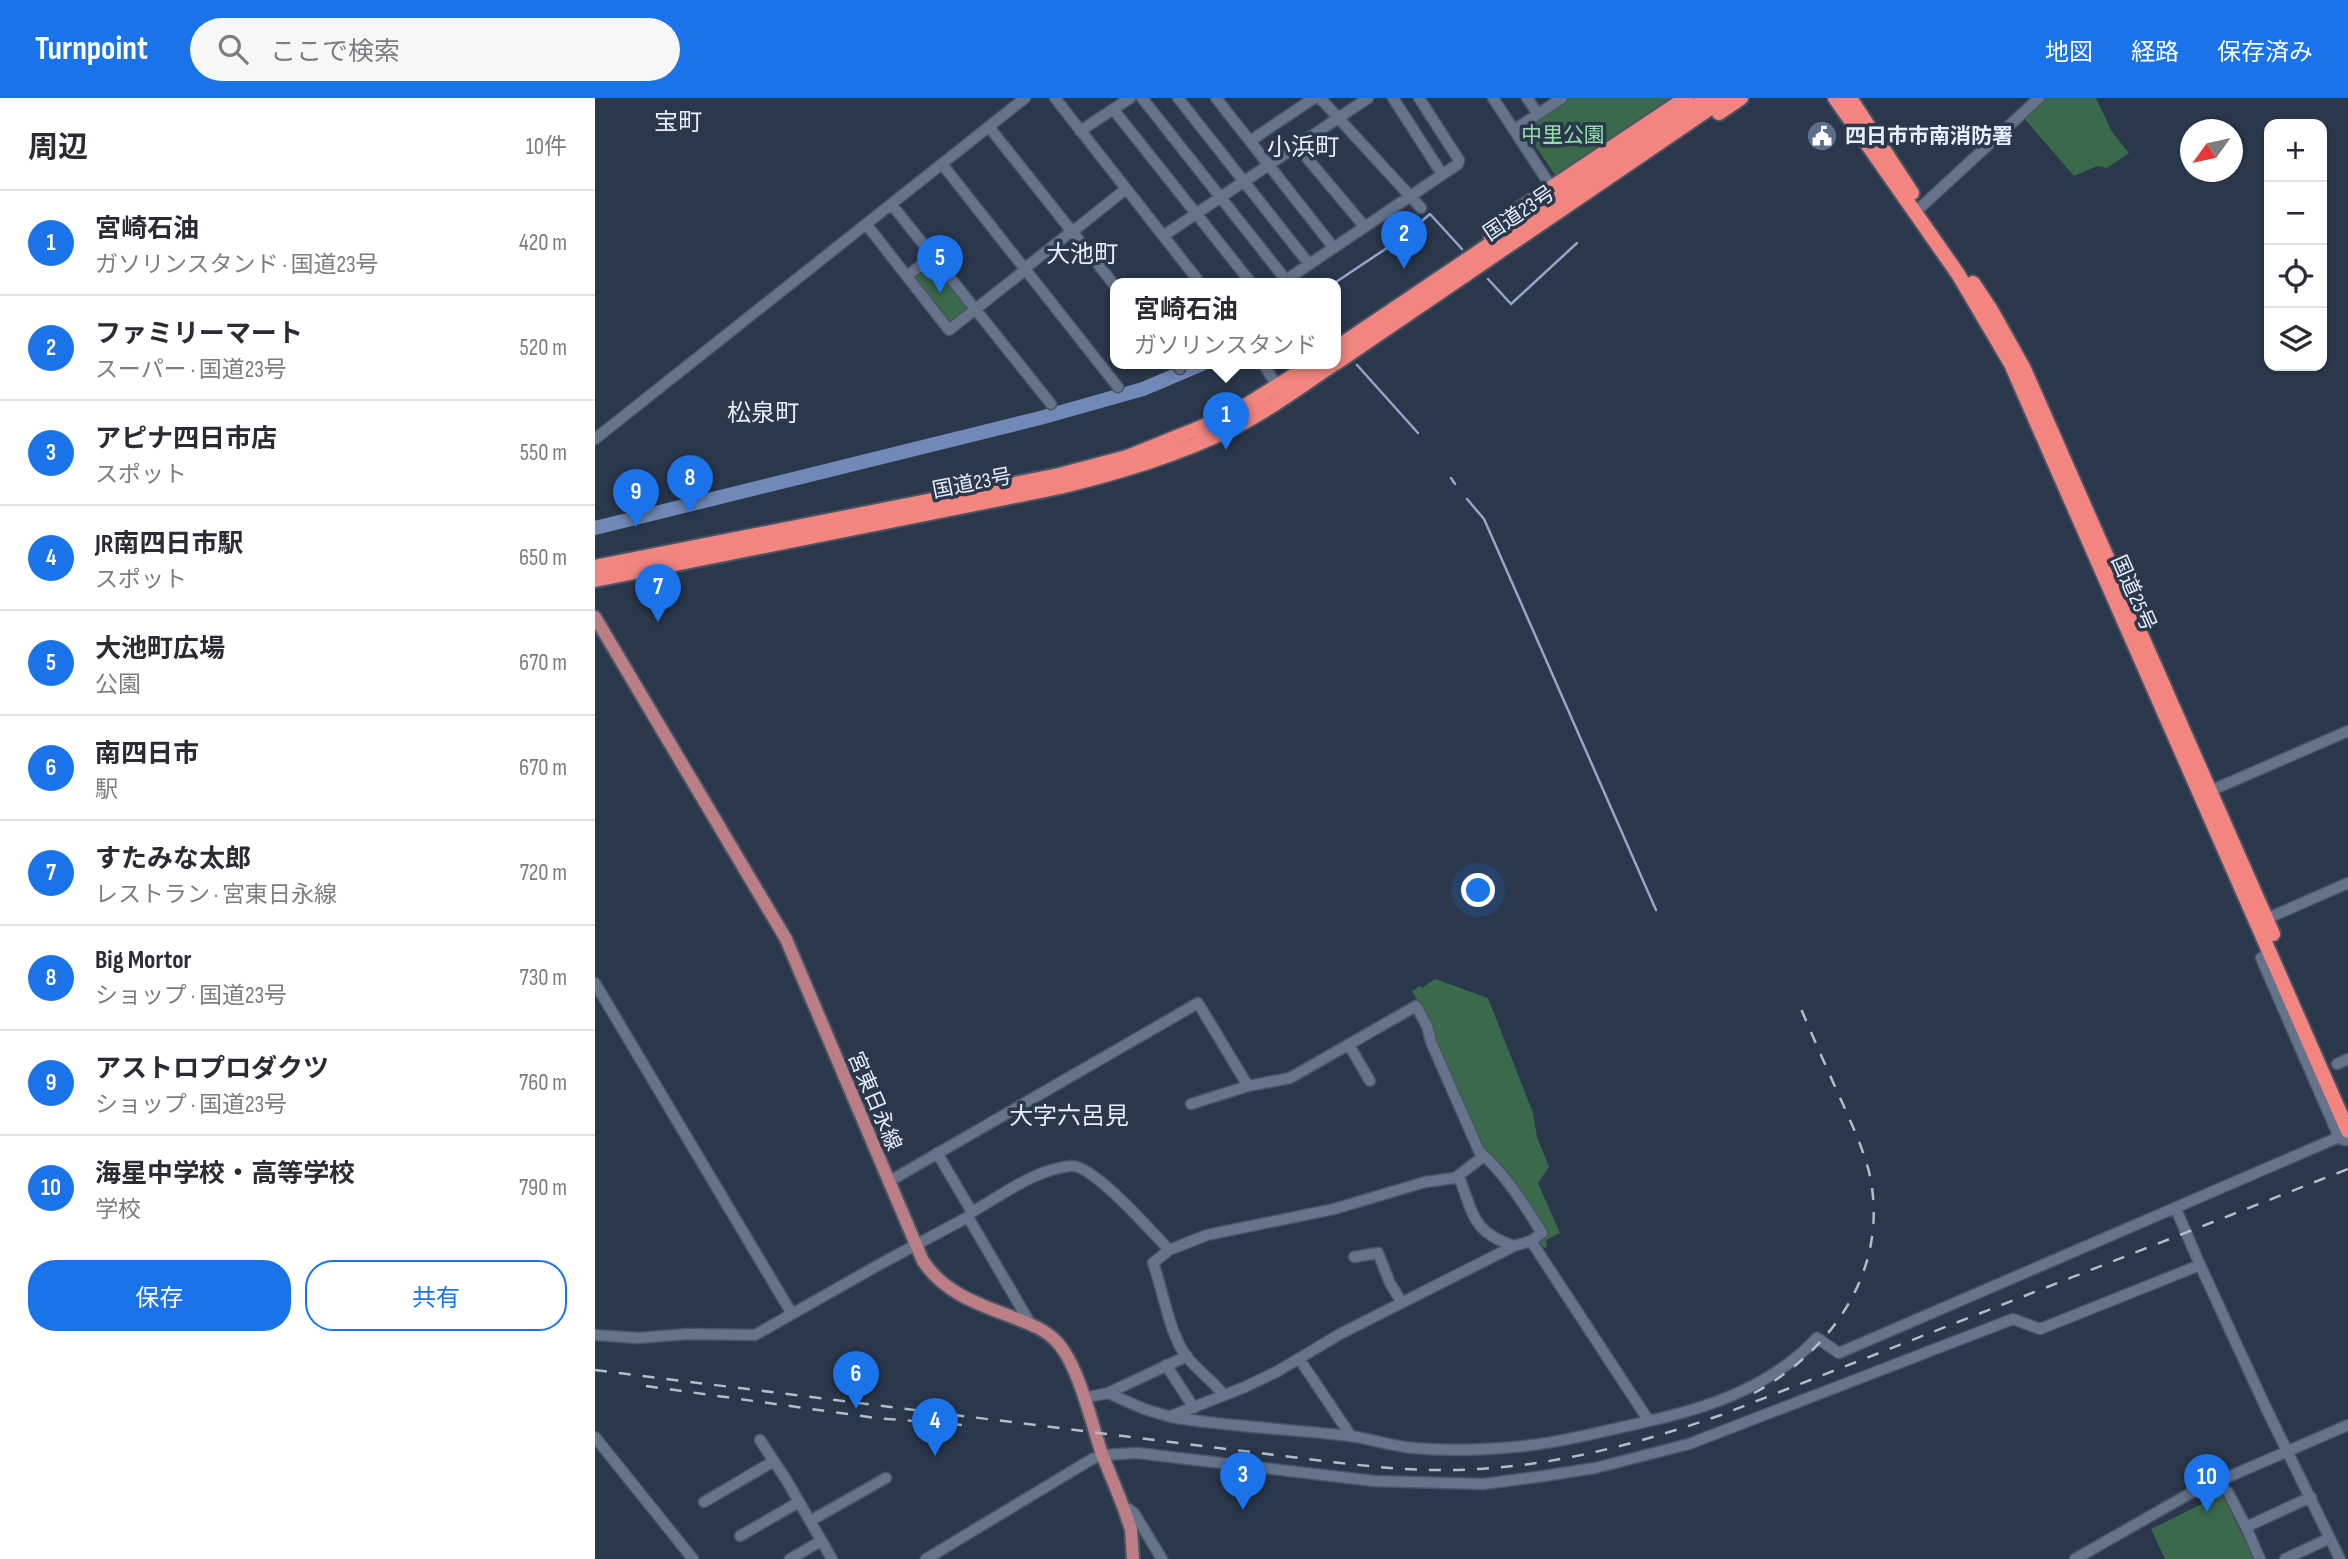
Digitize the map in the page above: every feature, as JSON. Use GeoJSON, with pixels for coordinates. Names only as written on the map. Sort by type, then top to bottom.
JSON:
{"type":"FeatureCollection","features":[{"type":"Feature","properties":{"kind":"highway"},"geometry":{"type":"LineString","coordinates":[[1468,267],[1518,211],[1686,98]]}},
{"type":"Feature","properties":{"kind":"highway"},"geometry":{"type":"LineString","coordinates":[[1468,267],[1569,215],[1741,98]]}},
{"type":"Feature","properties":{"kind":"highway","name":"国道25号"},"geometry":{"type":"LineString","coordinates":[[1835,98],[1958,274],[2011,364],[2271,953],[2345,1136]]}},
{"type":"Feature","properties":{"kind":"highway","name":"国道25号"},"geometry":{"type":"LineString","coordinates":[[1850,98],[1991,310],[2024,369],[2348,1109]]}},
{"type":"Feature","properties":{"kind":"highway","name":"国道23号"},"geometry":{"type":"LineString","coordinates":[[1341,359],[1468,267],[1718,99]]}},
{"type":"Feature","properties":{"kind":"highway","name":"国道23号"},"geometry":{"type":"LineString","coordinates":[[1341,345],[1468,267]]}},
{"type":"Feature","properties":{"kind":"highway","name":"国道23号"},"geometry":{"type":"LineString","coordinates":[[595,580],[1060,487],[1132,469],[1233,428],[1306,369]]}},
{"type":"Feature","properties":{"kind":"highway","name":"国道23号"},"geometry":{"type":"LineString","coordinates":[[595,567],[1059,475],[1126,457],[1229,416],[1324,369]]}},
{"type":"Feature","properties":{"kind":"main road","name":"宮東日永線"},"geometry":{"type":"LineString","coordinates":[[595,617],[786,939],[915,1245],[928,1269],[953,1292],[1030,1324],[1049,1335],[1062,1348],[1131,1529],[1133,1559]]}},
{"type":"Feature","properties":{"kind":"street"},"geometry":{"type":"LineString","coordinates":[[595,439],[1025,98]]}},
{"type":"Feature","properties":{"kind":"street"},"geometry":{"type":"LineString","coordinates":[[1055,98],[1196,278]]}},
{"type":"Feature","properties":{"kind":"street"},"geometry":{"type":"LineString","coordinates":[[1080,131],[1130,98]]}},
{"type":"Feature","properties":{"kind":"street"},"geometry":{"type":"LineString","coordinates":[[1142,98],[1280,278]]}},
{"type":"Feature","properties":{"kind":"street"},"geometry":{"type":"LineString","coordinates":[[1178,98],[1309,264]]}},
{"type":"Feature","properties":{"kind":"street"},"geometry":{"type":"LineString","coordinates":[[1216,98],[1334,248]]}},
{"type":"Feature","properties":{"kind":"street"},"geometry":{"type":"LineString","coordinates":[[1250,141],[1314,98]]}},
{"type":"Feature","properties":{"kind":"street"},"geometry":{"type":"LineString","coordinates":[[1321,98],[1421,208]]}},
{"type":"Feature","properties":{"kind":"street"},"geometry":{"type":"LineString","coordinates":[[1163,236],[1368,98]]}},
{"type":"Feature","properties":{"kind":"street"},"geometry":{"type":"LineString","coordinates":[[1393,98],[1443,174]]}},
{"type":"Feature","properties":{"kind":"street"},"geometry":{"type":"LineString","coordinates":[[1289,278],[1458,164],[1459,160],[1419,98]]}},
{"type":"Feature","properties":{"kind":"street"},"geometry":{"type":"LineString","coordinates":[[1493,98],[1552,188]]}},
{"type":"Feature","properties":{"kind":"street"},"geometry":{"type":"LineString","coordinates":[[1527,98],[1538,114]]}},
{"type":"Feature","properties":{"kind":"street"},"geometry":{"type":"LineString","coordinates":[[1514,130],[1562,98]]}},
{"type":"Feature","properties":{"kind":"street"},"geometry":{"type":"LineString","coordinates":[[1921,206],[2039,98]]}},
{"type":"Feature","properties":{"kind":"street"},"geometry":{"type":"LineString","coordinates":[[1113,109],[1247,278]]}},
{"type":"Feature","properties":{"kind":"street"},"geometry":{"type":"LineString","coordinates":[[989,127],[1110,280]]}},
{"type":"Feature","properties":{"kind":"street"},"geometry":{"type":"LineString","coordinates":[[1299,145],[1364,226]]}},
{"type":"Feature","properties":{"kind":"street"},"geometry":{"type":"LineString","coordinates":[[942,164],[1118,387]]}},
{"type":"Feature","properties":{"kind":"street"},"geometry":{"type":"LineString","coordinates":[[866,224],[949,330],[1126,189]]}},
{"type":"Feature","properties":{"kind":"street"},"geometry":{"type":"LineString","coordinates":[[891,205],[1051,404]]}},
{"type":"Feature","properties":{"kind":"street"},"geometry":{"type":"LineString","coordinates":[[907,276],[933,256]]}},
{"type":"Feature","properties":{"kind":"street"},"geometry":{"type":"LineString","coordinates":[[1266,369],[1281,392]]}},
{"type":"Feature","properties":{"kind":"street"},"geometry":{"type":"LineString","coordinates":[[2210,791],[2348,731]]}},
{"type":"Feature","properties":{"kind":"street"},"geometry":{"type":"LineString","coordinates":[[2266,919],[2348,883]]}},
{"type":"Feature","properties":{"kind":"street"},"geometry":{"type":"LineString","coordinates":[[595,983],[792,1314]]}},
{"type":"Feature","properties":{"kind":"street"},"geometry":{"type":"LineString","coordinates":[[888,1182],[1198,1003],[1248,1086]]}},
{"type":"Feature","properties":{"kind":"street"},"geometry":{"type":"LineString","coordinates":[[1171,1417],[1300,1360],[1341,1334],[1514,1246],[1531,1241],[1542,1233],[1509,1181],[1491,1160],[1479,1151],[1430,1042],[1427,1026],[1416,1006],[1290,1078],[1248,1086],[1192,1104]]}},
{"type":"Feature","properties":{"kind":"street"},"geometry":{"type":"LineString","coordinates":[[1349,1045],[1370,1081]]}},
{"type":"Feature","properties":{"kind":"street"},"geometry":{"type":"LineString","coordinates":[[2336,1065],[2348,1059]]}},
{"type":"Feature","properties":{"kind":"street"},"geometry":{"type":"LineString","coordinates":[[1108,1393],[1144,1409],[1171,1417],[1351,1436],[1411,1448],[1514,1447],[1593,1434],[1677,1416],[1752,1388],[1802,1354],[1817,1338],[1839,1353],[2345,1136]]}},
{"type":"Feature","properties":{"kind":"street"},"geometry":{"type":"LineString","coordinates":[[937,1153],[1030,1324]]}},
{"type":"Feature","properties":{"kind":"street"},"geometry":{"type":"LineString","coordinates":[[1224,1395],[1187,1356],[1172,1330],[1153,1263],[1169,1250],[1207,1235],[1334,1209],[1425,1182],[1459,1177],[1484,1156]]}},
{"type":"Feature","properties":{"kind":"street"},"geometry":{"type":"LineString","coordinates":[[595,1335],[638,1338],[688,1334],[755,1335],[1038,1175],[1072,1166],[1081,1168],[1110,1190],[1169,1250]]}},
{"type":"Feature","properties":{"kind":"street"},"geometry":{"type":"LineString","coordinates":[[1459,1177],[1480,1227],[1487,1234],[1514,1246]]}},
{"type":"Feature","properties":{"kind":"street"},"geometry":{"type":"LineString","coordinates":[[2176,1209],[2266,1408],[2340,1559]]}},
{"type":"Feature","properties":{"kind":"street"},"geometry":{"type":"LineString","coordinates":[[1531,1241],[1649,1421]]}},
{"type":"Feature","properties":{"kind":"street"},"geometry":{"type":"LineString","coordinates":[[1354,1257],[1378,1253],[1390,1283],[1402,1303]]}},
{"type":"Feature","properties":{"kind":"street"},"geometry":{"type":"LineString","coordinates":[[931,1558],[1024,1499],[1103,1455],[1137,1453],[1374,1481],[1431,1484],[1483,1484],[1582,1470],[1689,1444],[2013,1319],[2040,1329],[2200,1265]]}},
{"type":"Feature","properties":{"kind":"street"},"geometry":{"type":"LineString","coordinates":[[1083,1398],[1108,1393],[1187,1356]]}},
{"type":"Feature","properties":{"kind":"street"},"geometry":{"type":"LineString","coordinates":[[1300,1360],[1351,1436]]}},
{"type":"Feature","properties":{"kind":"street"},"geometry":{"type":"LineString","coordinates":[[1166,1365],[1194,1408]]}},
{"type":"Feature","properties":{"kind":"street"},"geometry":{"type":"LineString","coordinates":[[2075,1559],[2189,1494],[2348,1425]]}},
{"type":"Feature","properties":{"kind":"street"},"geometry":{"type":"LineString","coordinates":[[595,1437],[693,1559]]}},
{"type":"Feature","properties":{"kind":"street"},"geometry":{"type":"LineString","coordinates":[[760,1440],[832,1559]]}},
{"type":"Feature","properties":{"kind":"street"},"geometry":{"type":"LineString","coordinates":[[703,1502],[774,1461]]}},
{"type":"Feature","properties":{"kind":"street"},"geometry":{"type":"LineString","coordinates":[[810,1521],[886,1478]]}},
{"type":"Feature","properties":{"kind":"street"},"geometry":{"type":"LineString","coordinates":[[2228,1492],[2260,1559]]}},
{"type":"Feature","properties":{"kind":"street"},"geometry":{"type":"LineString","coordinates":[[2246,1527],[2311,1497]]}},
{"type":"Feature","properties":{"kind":"street"},"geometry":{"type":"LineString","coordinates":[[740,1536],[799,1502]]}},
{"type":"Feature","properties":{"kind":"street"},"geometry":{"type":"LineString","coordinates":[[1124,1509],[1134,1513],[1162,1559]]}},
{"type":"Feature","properties":{"kind":"street"},"geometry":{"type":"LineString","coordinates":[[2285,1559],[2330,1538]]}},
{"type":"Feature","properties":{"kind":"street"},"geometry":{"type":"LineString","coordinates":[[790,1559],[821,1541]]}},
{"type":"Feature","properties":{"kind":"green space","name":"中里公園"},"geometry":{"type":"Polygon","coordinates":[[[1568,98],[1670,98],[1555,175],[1523,128],[1568,98]]]}},
{"type":"Feature","properties":{"kind":"green space"},"geometry":{"type":"Polygon","coordinates":[[[2046,98],[2096,98],[2112,132],[2129,153],[2107,168],[2097,166],[2074,176],[2023,117],[2046,98]]]}},
{"type":"Feature","properties":{"kind":"green space"},"geometry":{"type":"Polygon","coordinates":[[[932,261],[968,307],[968,311],[950,324],[913,276],[932,261]]]}},
{"type":"Feature","properties":{"kind":"green space"},"geometry":{"type":"Polygon","coordinates":[[[1435,979],[1488,998],[1533,1113],[1537,1137],[1549,1167],[1538,1183],[1560,1233],[1546,1240],[1547,1247],[1544,1248],[1539,1241],[1544,1235],[1517,1188],[1482,1148],[1434,1041],[1432,1024],[1412,991],[1435,979]]]}},
{"type":"Feature","properties":{"kind":"green space"},"geometry":{"type":"Polygon","coordinates":[[[2222,1494],[2254,1559],[2165,1559],[2151,1529],[2222,1494]]]}},
{"type":"Feature","properties":{"kind":"waterway"},"geometry":{"type":"LineString","coordinates":[[1341,279],[1402,238],[1430,214],[1462,249]]}},
{"type":"Feature","properties":{"kind":"waterway"},"geometry":{"type":"LineString","coordinates":[[1488,279],[1511,304],[1577,243]]}},
{"type":"Feature","properties":{"kind":"waterway"},"geometry":{"type":"LineString","coordinates":[[1357,365],[1418,433]]}},
{"type":"Feature","properties":{"kind":"waterway"},"geometry":{"type":"LineString","coordinates":[[595,528],[1040,418],[1143,389],[1190,369]]}},
{"type":"Feature","properties":{"kind":"waterway"},"geometry":{"type":"LineString","coordinates":[[1451,478],[1455,484]]}},
{"type":"Feature","properties":{"kind":"waterway"},"geometry":{"type":"LineString","coordinates":[[1467,499],[1484,519],[1656,910]]}},
{"type":"Feature","properties":{"kind":"railway"},"geometry":{"type":"LineString","coordinates":[[1754,1393],[1809,1354],[1831,1329],[1850,1302],[1863,1272],[1872,1240],[1874,1207],[1867,1163],[1799,1004]]}},
{"type":"Feature","properties":{"kind":"railway"},"geometry":{"type":"LineString","coordinates":[[595,1370],[1358,1465],[1438,1470],[1511,1466],[1617,1447],[1721,1415],[2348,1169]]}},
{"type":"Feature","properties":{"kind":"railway"},"geometry":{"type":"LineString","coordinates":[[646,1386],[876,1418],[962,1425]]}},
{"type":"Feature","properties":{"kind":"place","name":"四日市市南消防署"},"geometry":{"type":"Point","coordinates":[1822,136]}},
{"type":"Feature","properties":{"kind":"place","name":"ファミリーマート"},"geometry":{"type":"Point","coordinates":[1404,269]}},
{"type":"Feature","properties":{"kind":"place","name":"大池町広場"},"geometry":{"type":"Point","coordinates":[940,293]}},
{"type":"Feature","properties":{"kind":"place","name":"宮崎石油"},"geometry":{"type":"Point","coordinates":[1226,450]}},
{"type":"Feature","properties":{"kind":"place","name":"Big Mortor"},"geometry":{"type":"Point","coordinates":[690,513]}},
{"type":"Feature","properties":{"kind":"place","name":"アストロプロダクツ"},"geometry":{"type":"Point","coordinates":[636,527]}},
{"type":"Feature","properties":{"kind":"place","name":"すたみな太郎"},"geometry":{"type":"Point","coordinates":[658,622]}},
{"type":"Feature","properties":{"kind":"place","name":"南四日市"},"geometry":{"type":"Point","coordinates":[856,1409]}},
{"type":"Feature","properties":{"kind":"place","name":"JR南四日市駅"},"geometry":{"type":"Point","coordinates":[935,1456]}},
{"type":"Feature","properties":{"kind":"place","name":"アピナ四日市店"},"geometry":{"type":"Point","coordinates":[1243,1510]}},
{"type":"Feature","properties":{"kind":"place","name":"海星中学校・高等学校"},"geometry":{"type":"Point","coordinates":[2207,1512]}},
{"type":"Feature","properties":{"kind":"district","name":"宝町"},"geometry":{"type":"Point","coordinates":[678,122]}},
{"type":"Feature","properties":{"kind":"district","name":"小浜町"},"geometry":{"type":"Point","coordinates":[1303,147]}},
{"type":"Feature","properties":{"kind":"district","name":"大池町"},"geometry":{"type":"Point","coordinates":[1082,254]}},
{"type":"Feature","properties":{"kind":"district","name":"松泉町"},"geometry":{"type":"Point","coordinates":[763,413]}},
{"type":"Feature","properties":{"kind":"district","name":"大字六呂見"},"geometry":{"type":"Point","coordinates":[1069,1116]}}]}
